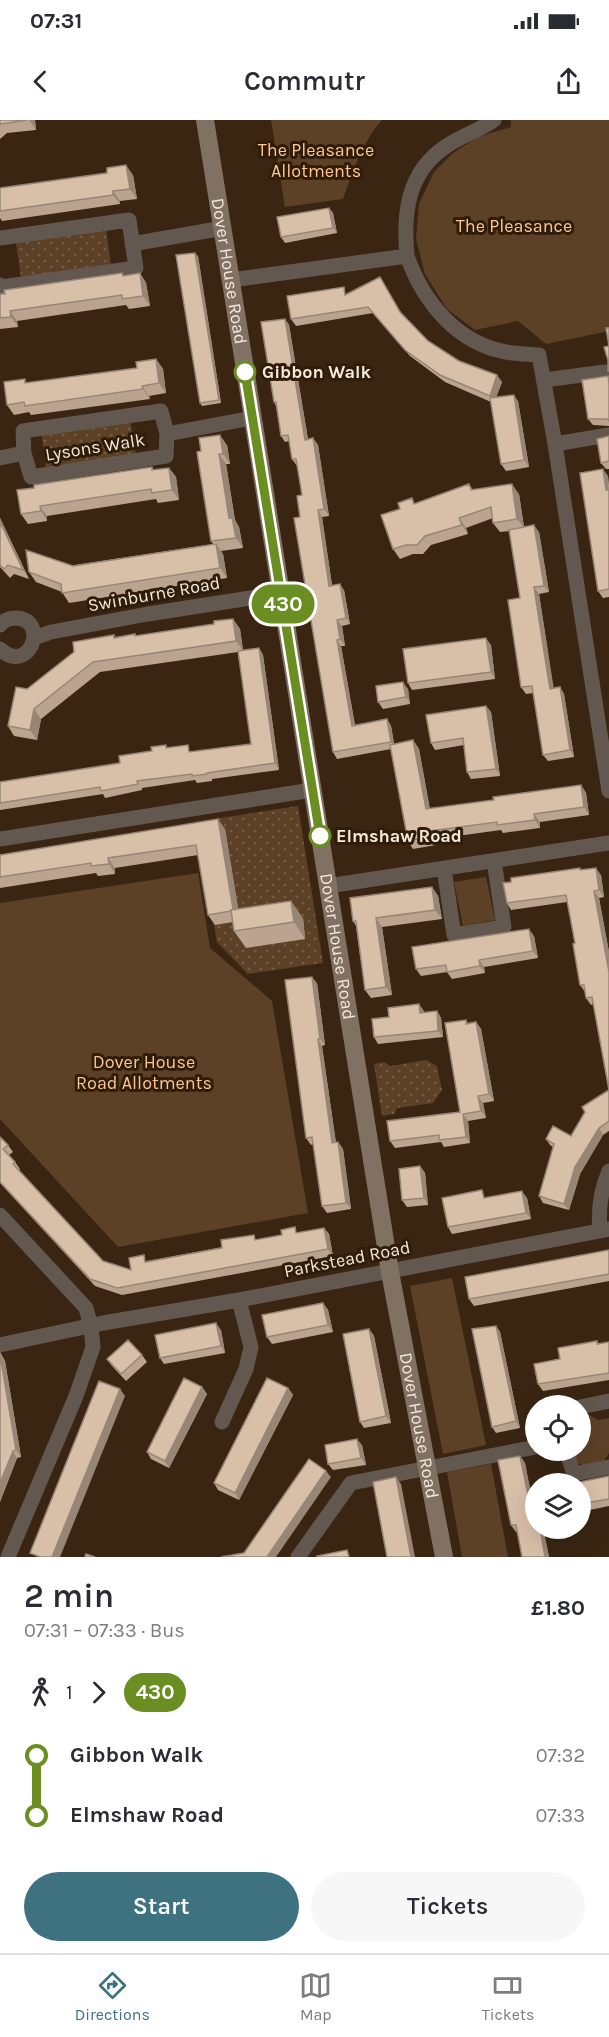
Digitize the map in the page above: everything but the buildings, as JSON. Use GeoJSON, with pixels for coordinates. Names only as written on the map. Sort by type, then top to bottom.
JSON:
{"type":"FeatureCollection","features":[{"type":"Feature","properties":{"kind":"street","name":"Dover House Road"},"geometry":{"type":"LineString","coordinates":[[205,120],[390,1272],[444,1557]]}},
{"type":"Feature","properties":{"kind":"street"},"geometry":{"type":"LineString","coordinates":[[494,120],[445,146],[429,160],[415,182],[406,205],[407,256],[416,280],[445,321],[486,346],[505,352],[539,356],[555,444],[609,791]]}},
{"type":"Feature","properties":{"kind":"street"},"geometry":{"type":"LineString","coordinates":[[0,238],[129,220],[136,268],[0,287],[0,285]]}},
{"type":"Feature","properties":{"kind":"street"},"geometry":{"type":"LineString","coordinates":[[132,244],[223,228]]}},
{"type":"Feature","properties":{"kind":"street"},"geometry":{"type":"LineString","coordinates":[[231,280],[407,256]]}},
{"type":"Feature","properties":{"kind":"street"},"geometry":{"type":"LineString","coordinates":[[544,380],[605,372]]}},
{"type":"Feature","properties":{"kind":"street","name":"Lysons Walk"},"geometry":{"type":"LineString","coordinates":[[161,411],[167,434],[166,456],[31,477],[24,453],[23,431],[161,411]]}},
{"type":"Feature","properties":{"kind":"street","name":"Lysons Walk"},"geometry":{"type":"LineString","coordinates":[[167,434],[252,418]]}},
{"type":"Feature","properties":{"kind":"street"},"geometry":{"type":"LineString","coordinates":[[555,444],[609,435]]}},
{"type":"Feature","properties":{"kind":"street","name":"Lysons Walk"},"geometry":{"type":"LineString","coordinates":[[0,458],[24,453]]}},
{"type":"Feature","properties":{"kind":"street","name":"Swinburne Road"},"geometry":{"type":"LineString","coordinates":[[0,649],[7,655],[19,656],[30,650],[34,638],[51,632],[282,592]]}},
{"type":"Feature","properties":{"kind":"street"},"geometry":{"type":"LineString","coordinates":[[1,622],[14,618],[21,619],[31,626],[34,638]]}},
{"type":"Feature","properties":{"kind":"street"},"geometry":{"type":"LineString","coordinates":[[0,839],[312,790]]}},
{"type":"Feature","properties":{"kind":"street"},"geometry":{"type":"LineString","coordinates":[[328,886],[609,843]]}},
{"type":"Feature","properties":{"kind":"street"},"geometry":{"type":"LineString","coordinates":[[444,869],[454,935],[504,927],[494,861]]}},
{"type":"Feature","properties":{"kind":"street"},"geometry":{"type":"LineString","coordinates":[[605,1230],[600,1201],[609,1171]]}},
{"type":"Feature","properties":{"kind":"street"},"geometry":{"type":"LineString","coordinates":[[0,1215],[86,1308],[92,1327],[93,1347],[76,1396],[8,1557]]}},
{"type":"Feature","properties":{"kind":"street","name":"Parkstead Road"},"geometry":{"type":"LineString","coordinates":[[0,1345],[103,1323],[239,1300],[605,1230]]}},
{"type":"Feature","properties":{"kind":"street"},"geometry":{"type":"LineString","coordinates":[[222,1422],[246,1369],[251,1347],[239,1300]]}},
{"type":"Feature","properties":{"kind":"street"},"geometry":{"type":"LineString","coordinates":[[591,1405],[609,1401]]}},
{"type":"Feature","properties":{"kind":"street"},"geometry":{"type":"LineString","coordinates":[[300,1556],[351,1483],[525,1449]]}},
{"type":"Feature","properties":{"kind":"street"},"geometry":{"type":"LineString","coordinates":[[570,1461],[574,1474],[609,1467]]}},
{"type":"Feature","properties":{"kind":"green space","name":"The Pleasance Allotments"},"geometry":{"type":"Polygon","coordinates":[[[271,120],[382,120],[354,168],[343,199],[285,207],[271,120]]]}},
{"type":"Feature","properties":{"kind":"green space","name":"The Pleasance"},"geometry":{"type":"Polygon","coordinates":[[[511,120],[609,120],[609,331],[546,344],[518,321],[475,330],[447,309],[425,274],[416,239],[419,204],[434,172],[453,153],[478,137],[511,127],[511,120]]]}},
{"type":"Feature","properties":{"kind":"green space"},"geometry":{"type":"Polygon","coordinates":[[[106,229],[111,265],[21,278],[16,242],[106,229]]]}},
{"type":"Feature","properties":{"kind":"green space"},"geometry":{"type":"Polygon","coordinates":[[[130,419],[136,455],[46,468],[41,432],[130,419]]]}},
{"type":"Feature","properties":{"kind":"green space"},"geometry":{"type":"Polygon","coordinates":[[[298,806],[323,963],[248,974],[217,942],[195,822],[298,806]]]}},
{"type":"Feature","properties":{"kind":"green space","name":"Dover House Road Allotments"},"geometry":{"type":"Polygon","coordinates":[[[198,873],[210,948],[272,1001],[308,1213],[118,1247],[0,1119],[0,903],[198,873]]]}},
{"type":"Feature","properties":{"kind":"green space"},"geometry":{"type":"Polygon","coordinates":[[[486,877],[495,920],[463,926],[454,882],[486,877]]]}},
{"type":"Feature","properties":{"kind":"green space"},"geometry":{"type":"Polygon","coordinates":[[[426,1060],[437,1066],[442,1090],[433,1103],[397,1108],[394,1114],[382,1116],[374,1064],[384,1062],[390,1066],[426,1060]]]}},
{"type":"Feature","properties":{"kind":"green space"},"geometry":{"type":"Polygon","coordinates":[[[452,1278],[486,1445],[443,1454],[410,1286],[452,1278]]]}},
{"type":"Feature","properties":{"kind":"green space"},"geometry":{"type":"Polygon","coordinates":[[[591,1416],[598,1420],[609,1418],[609,1453],[602,1464],[586,1467],[577,1461],[591,1461],[591,1416]]]}},
{"type":"Feature","properties":{"kind":"green space"},"geometry":{"type":"Polygon","coordinates":[[[491,1464],[508,1557],[462,1557],[447,1472],[491,1464]]]}},
{"type":"Feature","properties":{"kind":"bus line","name":"430"},"geometry":{"type":"LineString","coordinates":[[245,372],[320,836]]}},
{"type":"Feature","properties":{"kind":"place","name":"Gibbon Walk"},"geometry":{"type":"Point","coordinates":[245,372]}},
{"type":"Feature","properties":{"kind":"place","name":"Elmshaw Road"},"geometry":{"type":"Point","coordinates":[320,836]}}]}
